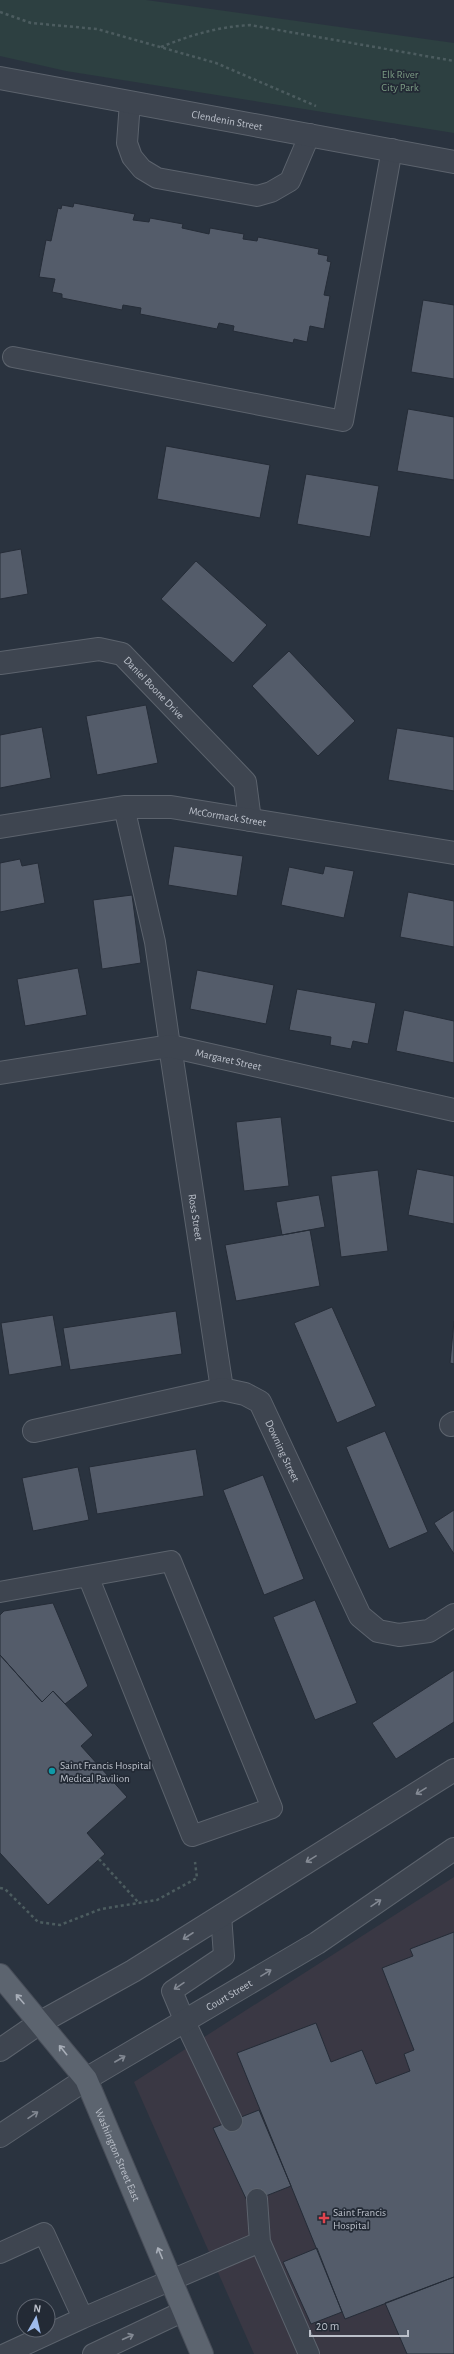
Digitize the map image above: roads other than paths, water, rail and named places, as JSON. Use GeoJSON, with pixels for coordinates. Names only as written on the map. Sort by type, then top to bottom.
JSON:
{"type":"FeatureCollection","features":[{"type":"Feature","properties":{"kind":"main road","name":"Washington Street East"},"geometry":{"type":"LineString","coordinates":[[0,1975],[41,2022],[86,2079],[202,2354]]}},
{"type":"Feature","properties":{"kind":"street","name":"Clendenin Street"},"geometry":{"type":"LineString","coordinates":[[0,78],[392,149],[454,162]]}},
{"type":"Feature","properties":{"kind":"street","name":"Daniel Boone Drive"},"geometry":{"type":"LineString","coordinates":[[0,663],[99,649],[122,654],[245,782],[250,820]]}},
{"type":"Feature","properties":{"kind":"street","name":"McCormack Street"},"geometry":{"type":"LineString","coordinates":[[0,827],[124,807],[171,807],[454,853]]}},
{"type":"Feature","properties":{"kind":"street","name":"Margaret Street"},"geometry":{"type":"LineString","coordinates":[[0,1073],[170,1046],[454,1110]]}},
{"type":"Feature","properties":{"kind":"street","name":"Ross Street"},"geometry":{"type":"LineString","coordinates":[[170,1046],[222,1389]]}},
{"type":"Feature","properties":{"kind":"street","name":"Downing Street"},"geometry":{"type":"LineString","coordinates":[[34,1431],[222,1389],[245,1394],[260,1402],[360,1616],[378,1631],[400,1635],[430,1631],[454,1615]]}},
{"type":"Feature","properties":{"kind":"street"},"geometry":{"type":"LineString","coordinates":[[0,2050],[41,2022],[133,1971],[454,1770]]}},
{"type":"Feature","properties":{"kind":"street","name":"Court Street"},"geometry":{"type":"LineString","coordinates":[[0,2136],[86,2079],[185,2022],[316,1943],[454,1849]]}},
{"type":"Feature","properties":{"kind":"lane"},"geometry":{"type":"LineString","coordinates":[[130,102],[127,142],[132,158],[142,169],[157,178],[257,196],[271,192],[290,181],[310,134]]}},
{"type":"Feature","properties":{"kind":"lane"},"geometry":{"type":"LineString","coordinates":[[13,357],[343,421],[392,149]]}},
{"type":"Feature","properties":{"kind":"lane"},"geometry":{"type":"LineString","coordinates":[[124,807],[155,942],[170,1046]]}},
{"type":"Feature","properties":{"kind":"lane"},"geometry":{"type":"LineString","coordinates":[[0,1592],[88,1576],[171,1561],[272,1808],[192,1836],[88,1576]]}},
{"type":"Feature","properties":{"kind":"lane"},"geometry":{"type":"LineString","coordinates":[[221,1915],[224,1956],[172,1991],[232,2121]]}},
{"type":"Feature","properties":{"kind":"lane"},"geometry":{"type":"LineString","coordinates":[[257,2199],[260,2242],[309,2354]]}},
{"type":"Feature","properties":{"kind":"lane"},"geometry":{"type":"LineString","coordinates":[[0,2253],[44,2233],[83,2318]]}},
{"type":"Feature","properties":{"kind":"lane"},"geometry":{"type":"LineString","coordinates":[[5,2354],[83,2318],[260,2242]]}},
{"type":"Feature","properties":{"kind":"lane"},"geometry":{"type":"LineString","coordinates":[[93,2354],[184,2311]]}},
{"type":"Feature","properties":{"kind":"place","name":"Saint Francis Hospital Medical Pavilion"},"geometry":{"type":"Point","coordinates":[52,1771]}},
{"type":"Feature","properties":{"kind":"place","name":"Saint Francis Hospital"},"geometry":{"type":"Point","coordinates":[324,2218]}},
{"type":"Feature","properties":{"kind":"park label","name":"Elk River City Park"},"geometry":{"type":"Point","coordinates":[400,80]}}]}
